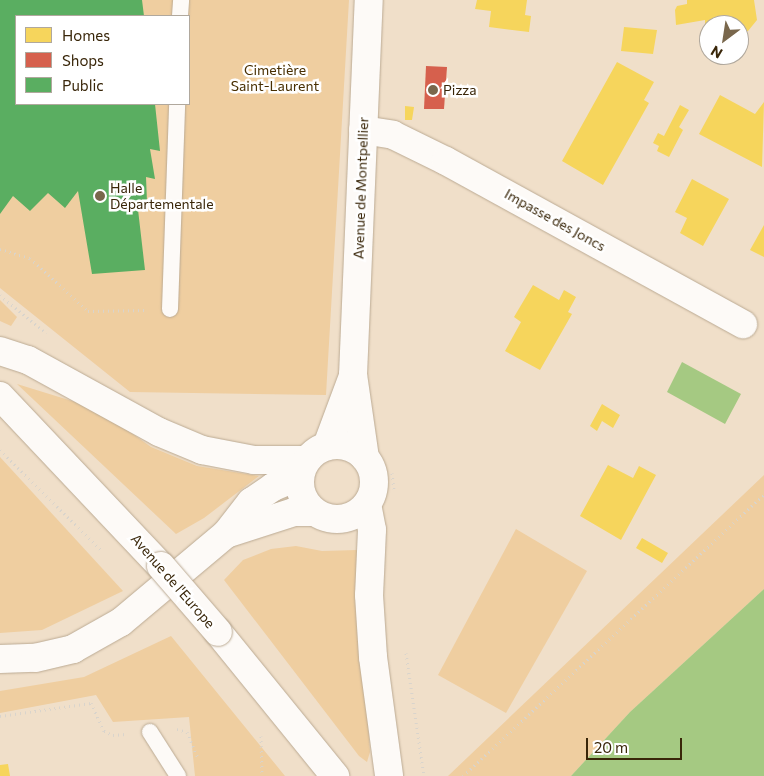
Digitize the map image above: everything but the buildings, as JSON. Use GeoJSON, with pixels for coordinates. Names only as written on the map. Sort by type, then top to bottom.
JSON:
{"type":"FeatureCollection","features":[{"type":"Feature","properties":{"kind":"street","name":"Avenue de Montpellier"},"geometry":{"type":"LineString","coordinates":[[365,458],[353,375],[369,0]]}},
{"type":"Feature","properties":{"kind":"street","name":"Impasse des Joncs"},"geometry":{"type":"LineString","coordinates":[[363,130],[393,135],[446,160],[743,324]]}},
{"type":"Feature","properties":{"kind":"street"},"geometry":{"type":"LineString","coordinates":[[0,351],[28,360],[159,432],[202,450],[254,460],[311,461]]}},
{"type":"Feature","properties":{"kind":"street","name":"Avenue de Montpellier"},"geometry":{"type":"LineString","coordinates":[[311,461],[353,375]]}},
{"type":"Feature","properties":{"kind":"street","name":"Avenue de l'Europe"},"geometry":{"type":"LineString","coordinates":[[0,396],[162,566],[218,632],[334,776]]}},
{"type":"Feature","properties":{"kind":"street"},"geometry":{"type":"LineString","coordinates":[[0,659],[36,658],[73,649],[121,622],[226,534],[251,502],[311,461],[347,446],[365,458],[374,481],[367,504],[372,530],[369,595],[373,658],[389,776]]}},
{"type":"Feature","properties":{"kind":"street"},"geometry":{"type":"LineString","coordinates":[[311,461],[302,496],[314,512]]}},
{"type":"Feature","properties":{"kind":"street"},"geometry":{"type":"LineString","coordinates":[[226,534],[294,512],[314,512],[325,517],[342,518],[358,512],[367,504]]}},
{"type":"Feature","properties":{"kind":"lane"},"geometry":{"type":"LineString","coordinates":[[180,15],[181,0]]}},
{"type":"Feature","properties":{"kind":"lane"},"geometry":{"type":"LineString","coordinates":[[170,309],[177,105]]}},
{"type":"Feature","properties":{"kind":"lane"},"geometry":{"type":"LineString","coordinates":[[150,732],[178,776]]}},
{"type":"Feature","properties":{"kind":"path"},"geometry":{"type":"LineString","coordinates":[[0,249],[30,258],[88,311],[170,309]]}},
{"type":"Feature","properties":{"kind":"path"},"geometry":{"type":"LineString","coordinates":[[0,450],[106,555]]}},
{"type":"Feature","properties":{"kind":"path"},"geometry":{"type":"LineString","coordinates":[[464,776],[764,494]]}},
{"type":"Feature","properties":{"kind":"path"},"geometry":{"type":"LineString","coordinates":[[405,650],[424,776]]}},
{"type":"Feature","properties":{"kind":"path"},"geometry":{"type":"LineString","coordinates":[[0,716],[91,703],[104,731],[113,735],[180,729],[187,732],[201,766]]}},
{"type":"Feature","properties":{"kind":"path"},"geometry":{"type":"LineString","coordinates":[[258,733],[263,739],[262,776]]}},
{"type":"Feature","properties":{"kind":"green space","name":"Cimetière Saint-Laurent"},"geometry":{"type":"Polygon","coordinates":[[[0,0],[349,0],[326,395],[130,392],[0,288],[0,0]]]}},
{"type":"Feature","properties":{"kind":"green space"},"geometry":{"type":"Polygon","coordinates":[[[0,300],[17,317],[11,326],[0,321],[0,300]]]}},
{"type":"Feature","properties":{"kind":"green space"},"geometry":{"type":"Polygon","coordinates":[[[17,384],[98,409],[151,447],[197,466],[259,476],[204,518],[176,534],[17,384]]]}},
{"type":"Feature","properties":{"kind":"green space"},"geometry":{"type":"Polygon","coordinates":[[[0,457],[123,591],[42,630],[0,633],[0,457]]]}},
{"type":"Feature","properties":{"kind":"green space"},"geometry":{"type":"Polygon","coordinates":[[[764,475],[764,589],[630,712],[571,776],[448,776],[764,475]]]}},
{"type":"Feature","properties":{"kind":"green space"},"geometry":{"type":"Polygon","coordinates":[[[516,529],[587,571],[506,713],[438,675],[516,529]]]}},
{"type":"Feature","properties":{"kind":"green space"},"geometry":{"type":"Polygon","coordinates":[[[296,546],[322,551],[357,550],[370,752],[367,762],[359,756],[224,580],[243,560],[271,549],[296,546]]]}},
{"type":"Feature","properties":{"kind":"green space"},"geometry":{"type":"Polygon","coordinates":[[[171,636],[285,776],[195,776],[189,717],[113,722],[96,695],[0,713],[0,691],[84,677],[171,636]]]}},
{"type":"Feature","properties":{"kind":"shaded area"},"geometry":{"type":"Polygon","coordinates":[[[682,362],[741,394],[725,424],[667,392],[682,362]]]}},
{"type":"Feature","properties":{"kind":"shaded area"},"geometry":{"type":"Polygon","coordinates":[[[764,589],[764,776],[571,776],[630,712],[764,589]]]}},
{"type":"Feature","properties":{"kind":"place","name":"Pizza"},"geometry":{"type":"Point","coordinates":[433,90]}},
{"type":"Feature","properties":{"kind":"place","name":"Halle Départementale"},"geometry":{"type":"Point","coordinates":[100,196]}}]}
